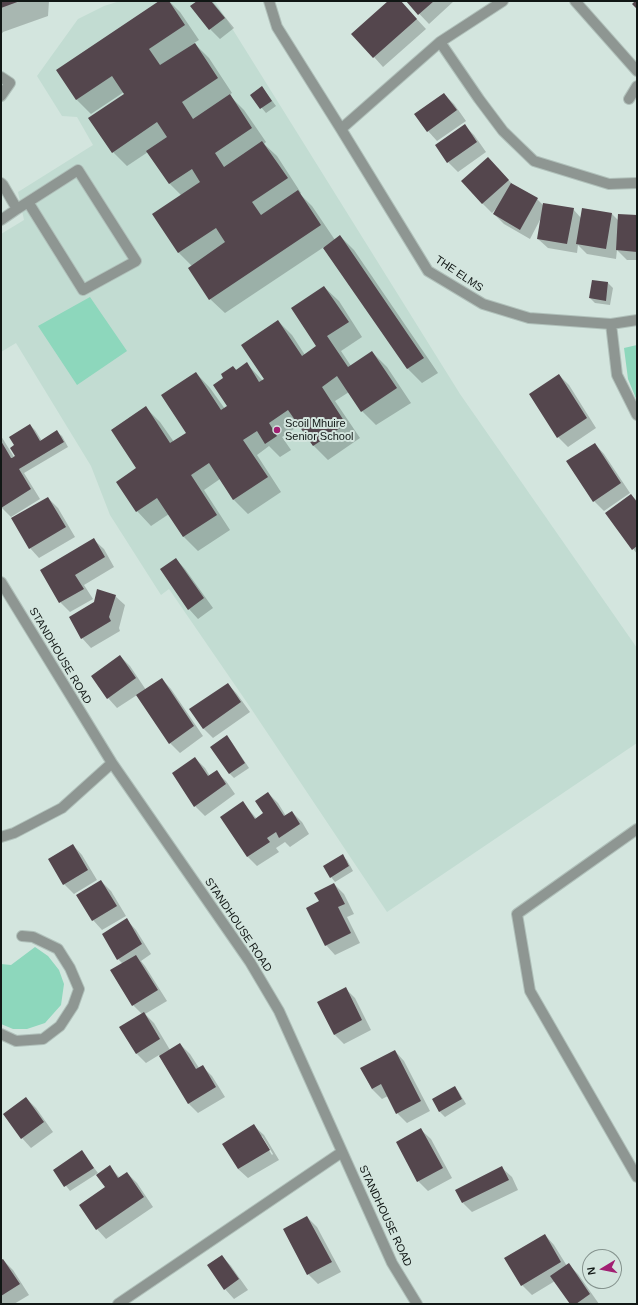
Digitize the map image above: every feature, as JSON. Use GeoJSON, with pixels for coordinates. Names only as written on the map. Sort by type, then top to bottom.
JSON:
{"type":"FeatureCollection","features":[{"type":"Feature","properties":{"kind":"street","name":"THE ELMS"},"geometry":{"type":"LineString","coordinates":[[269,1],[277,27],[428,271],[483,304],[529,318],[611,324],[637,320]]}},
{"type":"Feature","properties":{"kind":"street"},"geometry":{"type":"LineString","coordinates":[[341,129],[440,42],[503,1]]}},
{"type":"Feature","properties":{"kind":"street"},"geometry":{"type":"LineString","coordinates":[[575,1],[637,71]]}},
{"type":"Feature","properties":{"kind":"street"},"geometry":{"type":"LineString","coordinates":[[440,42],[479,100],[503,131],[534,161],[609,184],[637,183]]}},
{"type":"Feature","properties":{"kind":"street"},"geometry":{"type":"LineString","coordinates":[[1,77],[10,83],[1,96]]}},
{"type":"Feature","properties":{"kind":"street"},"geometry":{"type":"LineString","coordinates":[[629,99],[637,86]]}},
{"type":"Feature","properties":{"kind":"street"},"geometry":{"type":"LineString","coordinates":[[1,220],[28,202],[78,170],[136,261],[83,290],[28,202]]}},
{"type":"Feature","properties":{"kind":"street"},"geometry":{"type":"LineString","coordinates":[[1,183],[17,210]]}},
{"type":"Feature","properties":{"kind":"street"},"geometry":{"type":"LineString","coordinates":[[611,324],[617,375],[637,415]]}},
{"type":"Feature","properties":{"kind":"street","name":"STANDHOUSE ROAD"},"geometry":{"type":"LineString","coordinates":[[1,582],[112,763],[250,962],[279,1012],[392,1263],[417,1304]]}},
{"type":"Feature","properties":{"kind":"street"},"geometry":{"type":"LineString","coordinates":[[1,837],[14,833],[62,808],[112,763]]}},
{"type":"Feature","properties":{"kind":"street"},"geometry":{"type":"LineString","coordinates":[[637,830],[517,914],[530,991],[637,1177]]}},
{"type":"Feature","properties":{"kind":"street"},"geometry":{"type":"LineString","coordinates":[[1,1034],[16,1041],[43,1039],[60,1026],[73,1006],[79,989],[70,968],[58,949],[33,937],[22,936]]}},
{"type":"Feature","properties":{"kind":"street"},"geometry":{"type":"LineString","coordinates":[[118,1304],[342,1152]]}},
{"type":"Feature","properties":{"kind":"shaded area","name":"Scoil Mhuire Senior School"},"geometry":{"type":"Polygon","coordinates":[[[120,1],[215,1],[460,394],[637,648],[637,743],[387,912],[169,589],[161,595],[110,515],[91,466],[16,343],[1,352],[1,234],[24,220],[18,192],[93,145],[77,117],[62,116],[37,76],[78,19],[104,6],[120,1]]]}},
{"type":"Feature","properties":{"kind":"green space"},"geometry":{"type":"Polygon","coordinates":[[[90,297],[127,351],[77,385],[38,326],[90,297]]]}},
{"type":"Feature","properties":{"kind":"green space"},"geometry":{"type":"Polygon","coordinates":[[[637,345],[637,401],[628,379],[624,348],[637,345]]]}},
{"type":"Feature","properties":{"kind":"green space"},"geometry":{"type":"Polygon","coordinates":[[[35,947],[48,956],[59,970],[64,984],[61,1005],[45,1023],[27,1029],[13,1029],[1,1024],[1,964],[11,965],[35,947]]]}},
{"type":"Feature","properties":{"kind":"building"},"geometry":{"type":"Polygon","coordinates":[[[1,1],[20,1],[1,8],[1,1]]]}},
{"type":"Feature","properties":{"kind":"building"},"geometry":{"type":"Polygon","coordinates":[[[159,1],[169,1],[185,25],[149,49],[160,65],[195,43],[218,78],[182,102],[193,119],[230,94],[252,128],[215,153],[224,167],[262,141],[288,178],[252,202],[261,215],[298,190],[321,225],[209,300],[188,268],[225,242],[216,228],[178,253],[152,214],[200,182],[192,169],[169,184],[146,151],[167,137],[157,122],[112,153],[88,118],[124,94],[112,76],[76,100],[56,70],[159,1]]]}},
{"type":"Feature","properties":{"kind":"building"},"geometry":{"type":"Polygon","coordinates":[[[197,1],[211,1],[225,18],[209,30],[190,6],[197,1]]]}},
{"type":"Feature","properties":{"kind":"building"},"geometry":{"type":"Polygon","coordinates":[[[388,1],[401,1],[417,19],[373,58],[351,34],[388,1]]]}},
{"type":"Feature","properties":{"kind":"building"},"geometry":{"type":"Polygon","coordinates":[[[406,1],[434,1],[418,15],[406,1]]]}},
{"type":"Feature","properties":{"kind":"building"},"geometry":{"type":"Polygon","coordinates":[[[637,1],[637,9],[632,4],[637,1]]]}},
{"type":"Feature","properties":{"kind":"building"},"geometry":{"type":"Polygon","coordinates":[[[262,86],[272,101],[260,109],[250,95],[262,86]]]}},
{"type":"Feature","properties":{"kind":"building"},"geometry":{"type":"Polygon","coordinates":[[[444,93],[457,110],[427,132],[414,114],[444,93]]]}},
{"type":"Feature","properties":{"kind":"building"},"geometry":{"type":"Polygon","coordinates":[[[465,124],[477,142],[447,163],[435,145],[465,124]]]}},
{"type":"Feature","properties":{"kind":"building"},"geometry":{"type":"Polygon","coordinates":[[[488,157],[509,180],[482,204],[461,181],[488,157]]]}},
{"type":"Feature","properties":{"kind":"building"},"geometry":{"type":"Polygon","coordinates":[[[511,183],[538,198],[520,230],[493,214],[511,183]]]}},
{"type":"Feature","properties":{"kind":"building"},"geometry":{"type":"Polygon","coordinates":[[[543,203],[574,208],[567,244],[537,239],[543,203]]]}},
{"type":"Feature","properties":{"kind":"building"},"geometry":{"type":"Polygon","coordinates":[[[582,208],[612,213],[606,249],[576,244],[582,208]]]}},
{"type":"Feature","properties":{"kind":"building"},"geometry":{"type":"Polygon","coordinates":[[[618,214],[637,215],[637,252],[616,250],[618,214]]]}},
{"type":"Feature","properties":{"kind":"building"},"geometry":{"type":"Polygon","coordinates":[[[340,235],[424,358],[407,369],[323,248],[340,235]]]}},
{"type":"Feature","properties":{"kind":"building"},"geometry":{"type":"Polygon","coordinates":[[[592,280],[608,282],[606,301],[589,298],[592,280]]]}},
{"type":"Feature","properties":{"kind":"building"},"geometry":{"type":"Polygon","coordinates":[[[324,286],[349,322],[327,336],[348,367],[372,351],[397,388],[361,412],[337,376],[322,387],[346,424],[313,446],[288,410],[269,423],[277,436],[265,444],[257,431],[243,440],[268,477],[233,500],[209,463],[191,475],[217,515],[183,537],[157,498],[136,512],[116,482],[136,468],[111,430],[146,406],[170,443],[186,433],[161,395],[196,372],[221,410],[227,406],[213,385],[223,378],[221,374],[233,366],[236,370],[247,362],[259,382],[264,379],[241,345],[278,320],[302,356],[316,346],[291,308],[324,286]]]}},
{"type":"Feature","properties":{"kind":"building"},"geometry":{"type":"Polygon","coordinates":[[[559,374],[587,418],[557,438],[529,394],[559,374]]]}},
{"type":"Feature","properties":{"kind":"building"},"geometry":{"type":"Polygon","coordinates":[[[30,424],[40,441],[57,430],[64,442],[19,469],[31,489],[1,508],[1,441],[12,458],[15,456],[10,448],[14,445],[9,437],[30,424]]]}},
{"type":"Feature","properties":{"kind":"building"},"geometry":{"type":"Polygon","coordinates":[[[595,443],[621,483],[593,502],[566,461],[595,443]]]}},
{"type":"Feature","properties":{"kind":"building"},"geometry":{"type":"Polygon","coordinates":[[[631,494],[637,502],[637,546],[632,550],[605,513],[631,494]]]}},
{"type":"Feature","properties":{"kind":"building"},"geometry":{"type":"Polygon","coordinates":[[[48,497],[66,527],[29,549],[11,518],[48,497]]]}},
{"type":"Feature","properties":{"kind":"building"},"geometry":{"type":"Polygon","coordinates":[[[94,538],[105,557],[75,575],[84,589],[59,603],[40,570],[94,538]]]}},
{"type":"Feature","properties":{"kind":"building"},"geometry":{"type":"Polygon","coordinates":[[[176,558],[204,598],[188,610],[160,569],[176,558]]]}},
{"type":"Feature","properties":{"kind":"building"},"geometry":{"type":"Polygon","coordinates":[[[97,589],[116,595],[109,617],[111,621],[81,639],[69,617],[94,602],[97,589]]]}},
{"type":"Feature","properties":{"kind":"building"},"geometry":{"type":"Polygon","coordinates":[[[120,655],[136,678],[107,699],[91,676],[120,655]]]}},
{"type":"Feature","properties":{"kind":"building"},"geometry":{"type":"Polygon","coordinates":[[[162,678],[194,726],[169,744],[136,695],[162,678]]]}},
{"type":"Feature","properties":{"kind":"building"},"geometry":{"type":"Polygon","coordinates":[[[228,683],[241,702],[203,729],[189,709],[228,683]]]}},
{"type":"Feature","properties":{"kind":"building"},"geometry":{"type":"Polygon","coordinates":[[[227,735],[245,763],[229,774],[210,747],[227,735]]]}},
{"type":"Feature","properties":{"kind":"building"},"geometry":{"type":"Polygon","coordinates":[[[195,757],[208,776],[217,770],[226,784],[194,807],[172,773],[195,757]]]}},
{"type":"Feature","properties":{"kind":"building"},"geometry":{"type":"Polygon","coordinates":[[[268,792],[284,816],[292,811],[300,824],[279,838],[276,832],[267,838],[270,842],[247,857],[220,817],[243,801],[255,819],[263,813],[255,801],[268,792]]]}},
{"type":"Feature","properties":{"kind":"building"},"geometry":{"type":"Polygon","coordinates":[[[73,844],[88,870],[63,885],[48,859],[73,844]]]}},
{"type":"Feature","properties":{"kind":"building"},"geometry":{"type":"Polygon","coordinates":[[[343,854],[349,866],[330,878],[323,866],[343,854]]]}},
{"type":"Feature","properties":{"kind":"building"},"geometry":{"type":"Polygon","coordinates":[[[101,880],[117,906],[92,921],[76,895],[101,880]]]}},
{"type":"Feature","properties":{"kind":"building"},"geometry":{"type":"Polygon","coordinates":[[[334,883],[345,904],[338,907],[351,933],[325,946],[306,908],[319,901],[314,893],[334,883]]]}},
{"type":"Feature","properties":{"kind":"building"},"geometry":{"type":"Polygon","coordinates":[[[127,918],[142,944],[117,960],[102,934],[127,918]]]}},
{"type":"Feature","properties":{"kind":"building"},"geometry":{"type":"Polygon","coordinates":[[[136,955],[158,990],[132,1006],[110,970],[136,955]]]}},
{"type":"Feature","properties":{"kind":"building"},"geometry":{"type":"Polygon","coordinates":[[[346,987],[362,1020],[334,1035],[317,1002],[346,987]]]}},
{"type":"Feature","properties":{"kind":"building"},"geometry":{"type":"Polygon","coordinates":[[[144,1012],[160,1039],[136,1054],[119,1027],[144,1012]]]}},
{"type":"Feature","properties":{"kind":"building"},"geometry":{"type":"Polygon","coordinates":[[[180,1043],[196,1069],[203,1065],[216,1087],[188,1104],[159,1056],[180,1043]]]}},
{"type":"Feature","properties":{"kind":"building"},"geometry":{"type":"Polygon","coordinates":[[[395,1050],[421,1101],[396,1114],[381,1084],[372,1089],[360,1068],[395,1050]]]}},
{"type":"Feature","properties":{"kind":"building"},"geometry":{"type":"Polygon","coordinates":[[[455,1086],[462,1099],[439,1112],[432,1099],[455,1086]]]}},
{"type":"Feature","properties":{"kind":"building"},"geometry":{"type":"Polygon","coordinates":[[[26,1097],[44,1122],[21,1139],[3,1114],[26,1097]]]}},
{"type":"Feature","properties":{"kind":"building"},"geometry":{"type":"Polygon","coordinates":[[[254,1124],[270,1150],[238,1169],[222,1144],[254,1124]]]}},
{"type":"Feature","properties":{"kind":"building"},"geometry":{"type":"Polygon","coordinates":[[[421,1128],[443,1168],[417,1182],[396,1142],[421,1128]]]}},
{"type":"Feature","properties":{"kind":"building"},"geometry":{"type":"Polygon","coordinates":[[[82,1150],[94,1168],[64,1187],[53,1170],[82,1150]]]}},
{"type":"Feature","properties":{"kind":"building"},"geometry":{"type":"Polygon","coordinates":[[[110,1165],[118,1178],[127,1172],[144,1197],[96,1230],[79,1205],[105,1187],[96,1175],[110,1165]]]}},
{"type":"Feature","properties":{"kind":"building"},"geometry":{"type":"Polygon","coordinates":[[[502,1166],[509,1180],[462,1203],[455,1190],[502,1166]]]}},
{"type":"Feature","properties":{"kind":"building"},"geometry":{"type":"Polygon","coordinates":[[[307,1216],[332,1262],[307,1275],[283,1229],[307,1216]]]}},
{"type":"Feature","properties":{"kind":"building"},"geometry":{"type":"Polygon","coordinates":[[[545,1234],[561,1262],[521,1286],[504,1258],[545,1234]]]}},
{"type":"Feature","properties":{"kind":"building"},"geometry":{"type":"Polygon","coordinates":[[[222,1255],[239,1279],[224,1290],[207,1265],[222,1255]]]}},
{"type":"Feature","properties":{"kind":"building"},"geometry":{"type":"Polygon","coordinates":[[[3,1259],[20,1284],[1,1296],[1,1260],[3,1259]]]}},
{"type":"Feature","properties":{"kind":"building"},"geometry":{"type":"Polygon","coordinates":[[[569,1263],[582,1282],[582,1289],[587,1289],[590,1294],[576,1304],[570,1304],[550,1276],[569,1263]]]}},
{"type":"Feature","properties":{"kind":"place","name":"Scoil Mhuire Senior School"},"geometry":{"type":"Point","coordinates":[277,430]}}]}
